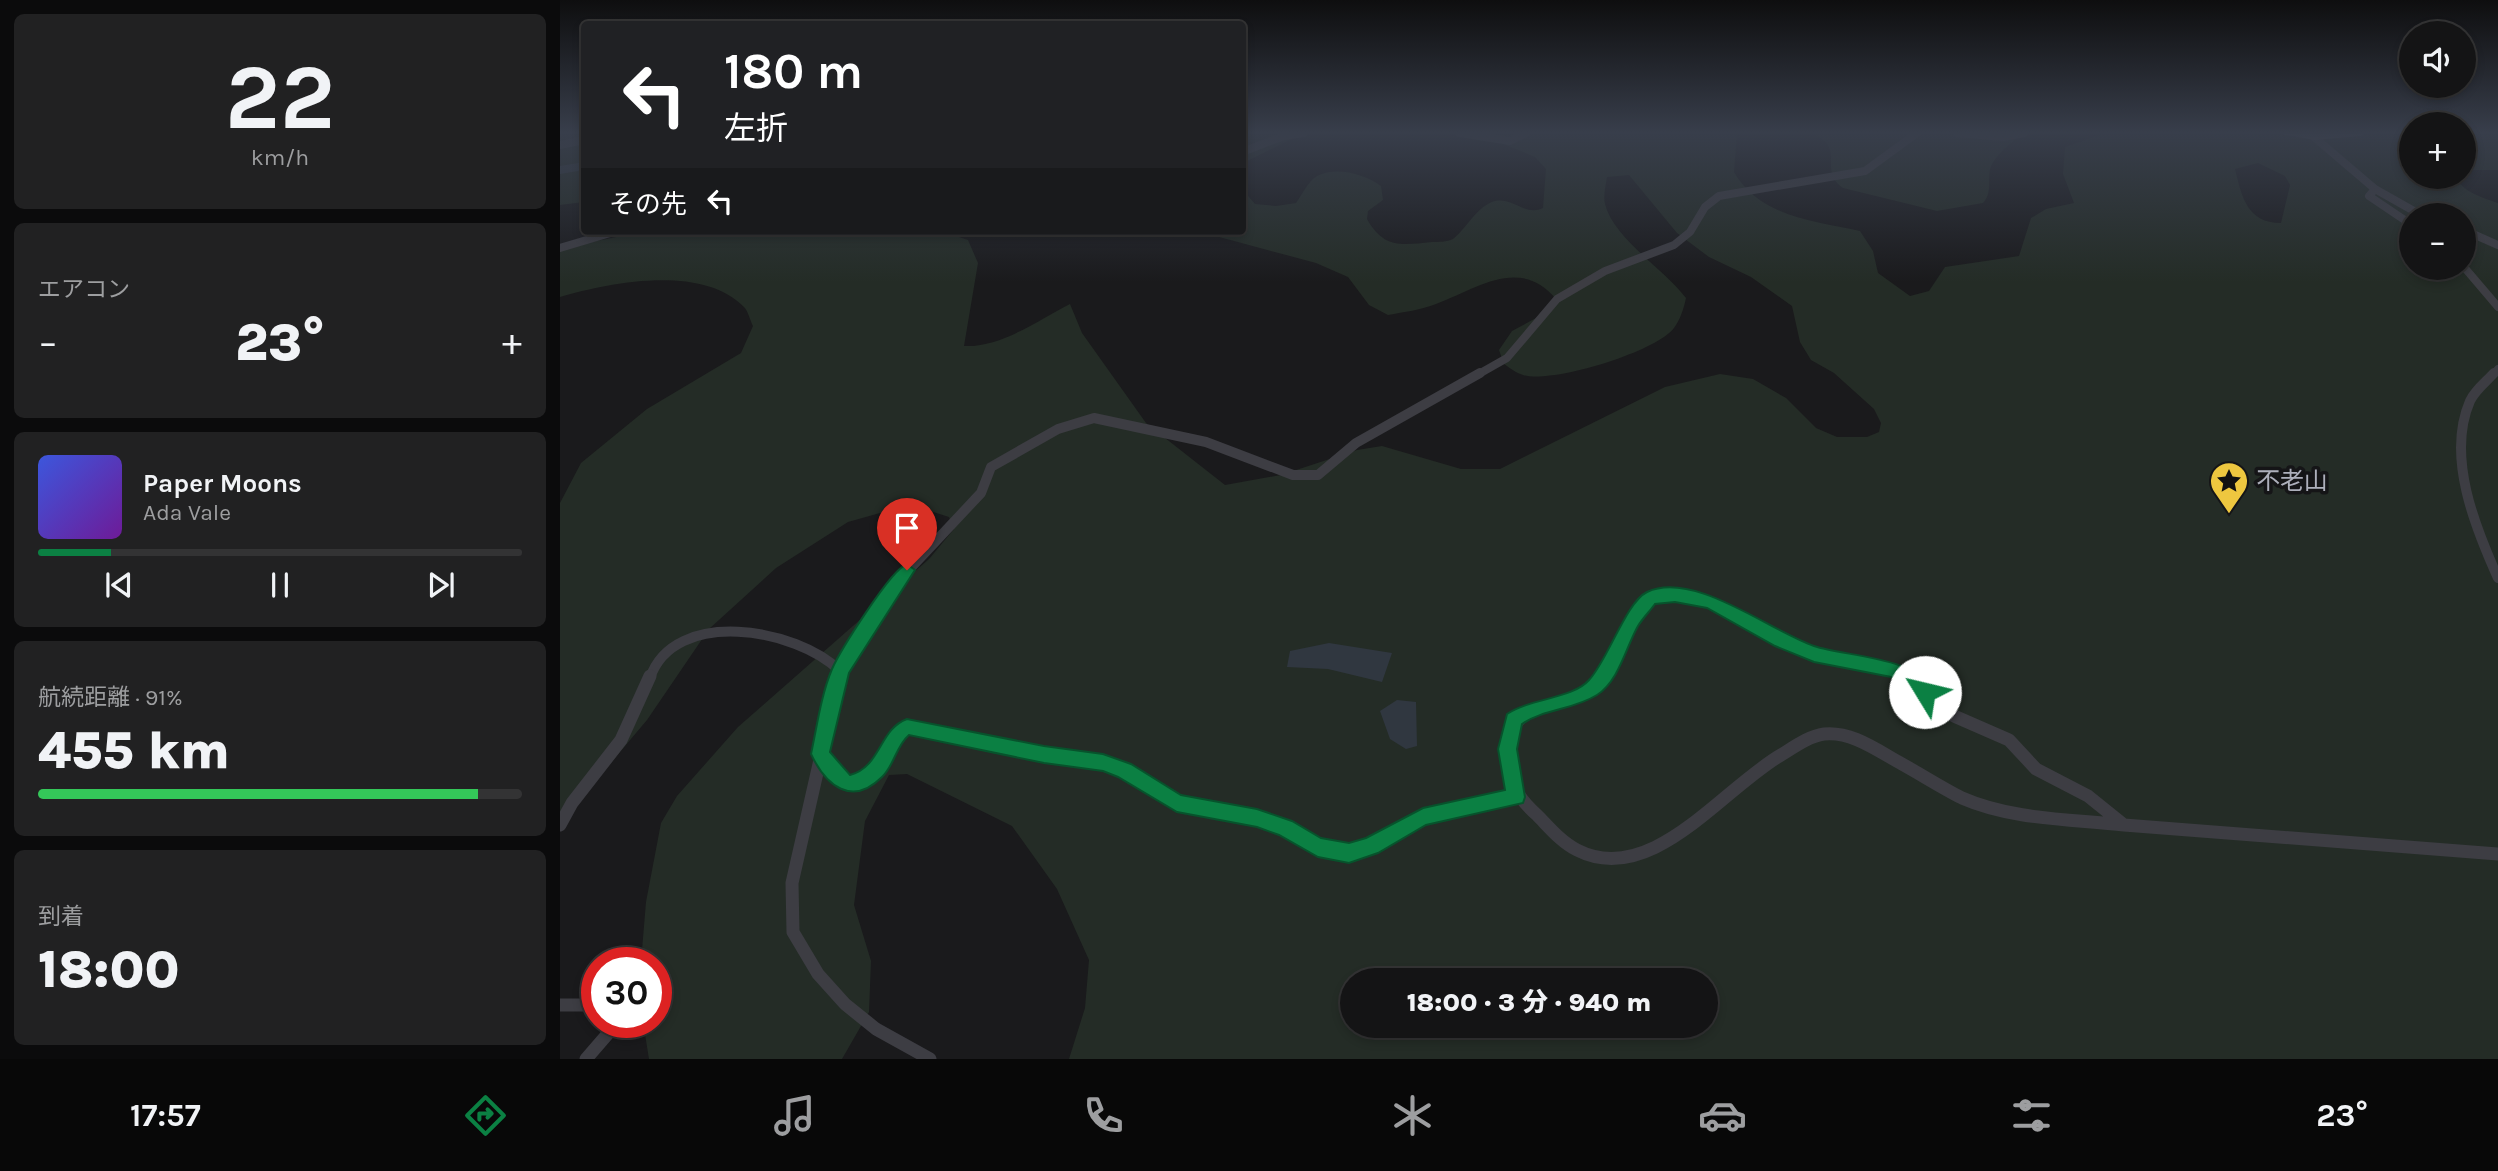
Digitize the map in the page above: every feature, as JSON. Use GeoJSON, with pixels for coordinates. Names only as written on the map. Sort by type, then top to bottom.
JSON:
{"type":"FeatureCollection","features":[{"type":"Feature","properties":{"kind":"street"},"geometry":{"type":"LineString","coordinates":[[930,1059],[885,1037],[854,1015],[818,978],[794,936],[789,912],[792,883],[840,671],[889,592],[981,494],[991,467],[1058,429],[1094,418],[1206,442],[1293,475],[1318,475],[1356,443],[1507,358],[1523,343],[1549,306],[1568,292],[1621,262],[1683,239],[1701,209],[1710,201],[1731,192],[1792,182]]}},
{"type":"Feature","properties":{"kind":"street"},"geometry":{"type":"LineString","coordinates":[[2367,182],[2400,203]]}},
{"type":"Feature","properties":{"kind":"street"},"geometry":{"type":"LineString","coordinates":[[2375,189],[2369,196],[2399,216]]}},
{"type":"Feature","properties":{"kind":"street"},"geometry":{"type":"LineString","coordinates":[[560,248],[604,235]]}},
{"type":"Feature","properties":{"kind":"street"},"geometry":{"type":"LineString","coordinates":[[2476,236],[2498,246]]}},
{"type":"Feature","properties":{"kind":"street"},"geometry":{"type":"LineString","coordinates":[[2475,280],[2498,307]]}},
{"type":"Feature","properties":{"kind":"street"},"geometry":{"type":"LineString","coordinates":[[2498,369],[2470,401],[2462,437],[2465,475],[2473,517],[2498,578]]}},
{"type":"Feature","properties":{"kind":"street"},"geometry":{"type":"LineString","coordinates":[[2124,825],[2088,796],[2036,769],[2009,740],[1954,716],[1896,670],[1814,654],[1759,631],[1739,615],[1709,602],[1675,596],[1650,598],[1632,622],[1618,652],[1594,687],[1574,699],[1528,710],[1513,719],[1507,749],[1516,797],[1575,849],[1600,859],[1615,860],[1638,855],[1683,832],[1736,786],[1776,757],[1821,734],[1854,738],[1963,798],[2008,812],[2124,825],[2498,854]]}},
{"type":"Feature","properties":{"kind":"street"},"geometry":{"type":"LineString","coordinates":[[560,825],[572,803],[621,740],[642,700],[656,660],[682,640],[738,630],[796,643],[827,658],[840,671]]}},
{"type":"Feature","properties":{"kind":"street"},"geometry":{"type":"LineString","coordinates":[[820,754],[834,773],[847,784],[863,780],[877,770],[899,732],[907,727],[932,730],[1044,755],[1103,763],[1124,770],[1184,806],[1257,818],[1285,828],[1318,847],[1349,853],[1371,846],[1423,817],[1516,797]]}},
{"type":"Feature","properties":{"kind":"street"},"geometry":{"type":"LineString","coordinates":[[560,1005],[581,1005]]}},
{"type":"Feature","properties":{"kind":"street"},"geometry":{"type":"LineString","coordinates":[[586,1059],[604,1038]]}},
{"type":"Feature","properties":{"kind":"shaded area"},"geometry":{"type":"Polygon","coordinates":[[[560,182],[581,182],[581,202],[560,205],[560,182]]]}},
{"type":"Feature","properties":{"kind":"shaded area"},"geometry":{"type":"Polygon","coordinates":[[[1310,182],[1375,182],[1381,186],[1383,200],[1368,211],[1367,219],[1380,236],[1402,244],[1453,239],[1481,209],[1492,202],[1506,201],[1536,210],[1543,208],[1545,182],[1606,182],[1605,204],[1618,229],[1686,298],[1682,314],[1674,328],[1647,347],[1602,364],[1556,375],[1537,377],[1520,374],[1504,364],[1499,350],[1512,331],[1547,312],[1556,299],[1542,286],[1528,279],[1498,279],[1430,306],[1388,315],[1369,305],[1348,277],[1316,263],[1212,235],[1246,235],[1246,194],[1255,204],[1276,206],[1296,203],[1310,182]]]}},
{"type":"Feature","properties":{"kind":"shaded area"},"geometry":{"type":"Polygon","coordinates":[[[1635,182],[1742,182],[1758,199],[1790,215],[1860,231],[1873,251],[1878,273],[1910,296],[1929,291],[1945,267],[2019,256],[2031,218],[2046,209],[2074,203],[2066,182],[2238,182],[2253,213],[2270,222],[2281,223],[2289,182],[2399,182],[2399,189],[2467,189],[2498,203],[2498,1059],[1069,1059],[1085,1008],[1089,960],[1057,889],[1012,826],[907,774],[889,775],[865,821],[854,905],[871,961],[869,1012],[842,1059],[649,1059],[646,1038],[672,1038],[672,947],[642,947],[646,902],[661,823],[677,796],[738,727],[929,559],[954,529],[949,517],[924,509],[887,511],[848,522],[776,568],[709,629],[647,720],[560,823],[560,503],[581,463],[647,409],[741,353],[753,326],[744,307],[726,294],[705,285],[681,281],[629,282],[560,297],[560,248],[627,235],[953,235],[968,240],[978,263],[964,346],[991,343],[1005,338],[1070,304],[1082,333],[1146,423],[1225,485],[1281,475],[1357,450],[1382,446],[1461,469],[1500,469],[1665,387],[1720,374],[1753,379],[1786,398],[1816,428],[1837,437],[1867,437],[1879,432],[1881,423],[1874,409],[1834,373],[1811,360],[1800,342],[1792,306],[1751,277],[1709,257],[1677,233],[1635,182]]]}},
{"type":"Feature","properties":{"kind":"shaded area"},"geometry":{"type":"Polygon","coordinates":[[[1837,182],[1989,182],[1987,198],[1983,203],[1937,211],[1843,188],[1837,182]]]}},
{"type":"Feature","properties":{"kind":"shaded area"},"geometry":{"type":"Polygon","coordinates":[[[1329,643],[1392,653],[1382,682],[1328,669],[1287,667],[1290,651],[1329,643]]]}},
{"type":"Feature","properties":{"kind":"shaded area"},"geometry":{"type":"Polygon","coordinates":[[[1397,700],[1416,702],[1417,746],[1406,749],[1390,739],[1380,711],[1397,700]]]}},
{"type":"Feature","properties":{"kind":"place","name":"不老山"},"geometry":{"type":"Point","coordinates":[2229,515]}},
{"type":"Feature","properties":{"kind":"route"},"geometry":{"type":"LineString","coordinates":[[907,570],[889,592],[840,671],[820,754],[834,773],[847,784],[863,780],[877,770],[899,732],[907,727],[932,730],[1044,755],[1103,763],[1124,770],[1177,803],[1191,808],[1257,818],[1285,828],[1318,847],[1349,853],[1371,846],[1423,817],[1516,797],[1507,749],[1513,719],[1528,710],[1574,699],[1594,687],[1606,674],[1632,622],[1650,598],[1675,596],[1709,602],[1739,615],[1759,631],[1814,654],[1896,670],[1925,692]]}}]}
